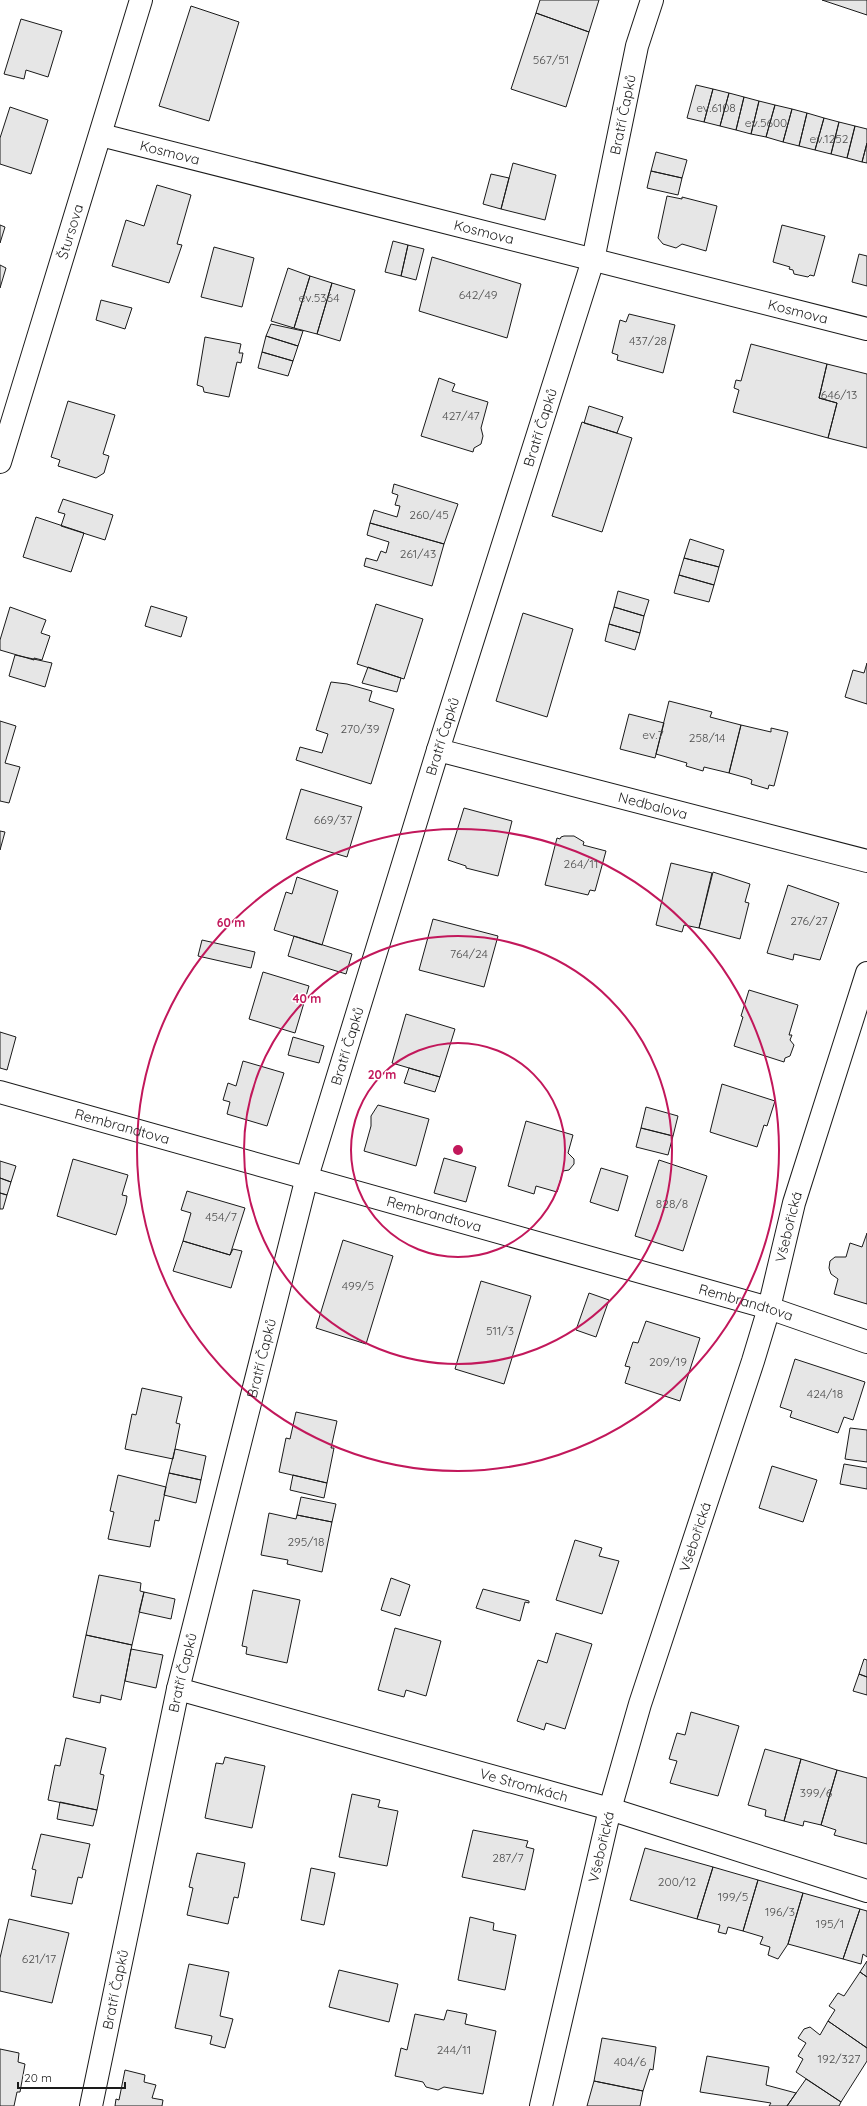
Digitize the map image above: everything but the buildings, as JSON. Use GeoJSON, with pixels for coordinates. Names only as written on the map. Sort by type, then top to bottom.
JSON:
{"type":"FeatureCollection","features":[{"type":"Feature","properties":{"kind":"street","name":"Štursova"},"geometry":{"type":"LineString","coordinates":[[0,462],[141,0]]}},
{"type":"Feature","properties":{"kind":"street","name":"Bratří Čapků"},"geometry":{"type":"LineString","coordinates":[[91,2106],[178,1689],[307,1177],[438,750],[593,260],[637,46],[652,0]]}},
{"type":"Feature","properties":{"kind":"street","name":"Kosmova"},"geometry":{"type":"LineString","coordinates":[[101,135],[867,329]]}},
{"type":"Feature","properties":{"kind":"street","name":"Nedbalova"},"geometry":{"type":"LineString","coordinates":[[438,750],[867,861]]}},
{"type":"Feature","properties":{"kind":"street","name":"Všebořická"},"geometry":{"type":"LineString","coordinates":[[541,2106],[610,1809],[640,1704],[768,1308],[794,1203],[867,973]]}},
{"type":"Feature","properties":{"kind":"street","name":"Rembrandtova"},"geometry":{"type":"LineString","coordinates":[[0,1092],[307,1177],[768,1308],[867,1342]]}},
{"type":"Feature","properties":{"kind":"street","name":"Ve Stromkách"},"geometry":{"type":"LineString","coordinates":[[178,1689],[610,1809],[867,1890]]}}]}
